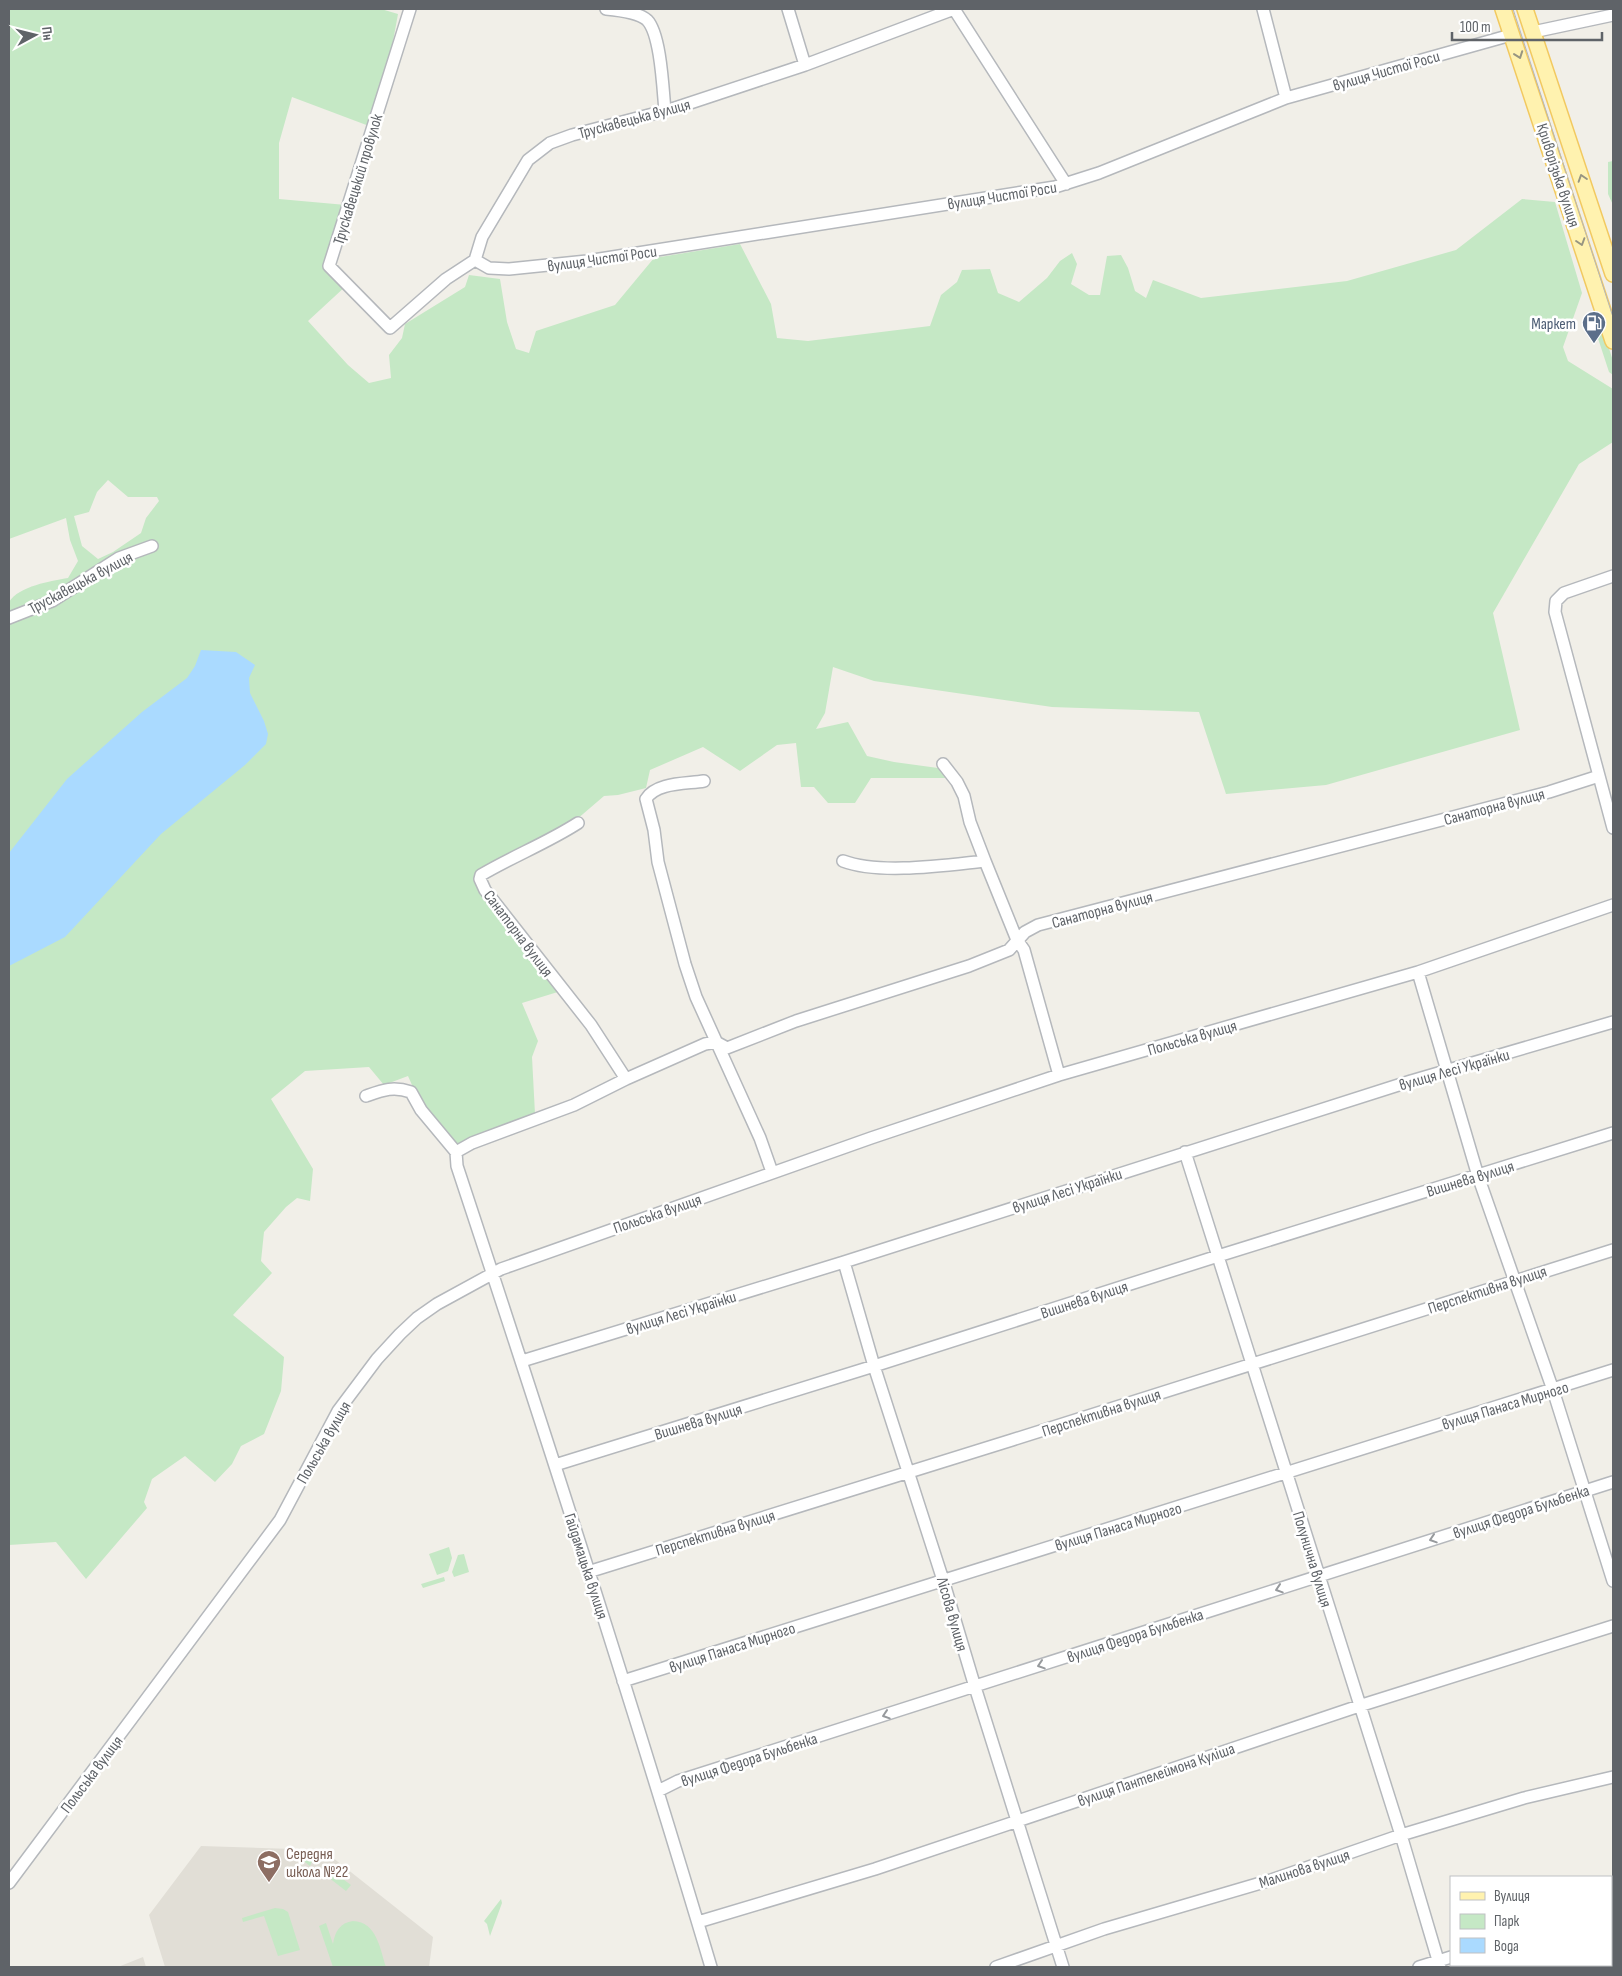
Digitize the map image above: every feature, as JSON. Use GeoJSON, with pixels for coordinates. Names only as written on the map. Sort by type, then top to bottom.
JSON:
{"type":"FeatureCollection","features":[{"type":"Feature","properties":{"kind":"main road","name":"Криворізька вулиця"},"geometry":{"type":"LineString","coordinates":[[1503,9],[1613,341]]}},
{"type":"Feature","properties":{"kind":"main road","name":"Криворізька вулиця"},"geometry":{"type":"LineString","coordinates":[[1525,9],[1613,274]]}},
{"type":"Feature","properties":{"kind":"street","name":"Трускавецький провулок"},"geometry":{"type":"LineString","coordinates":[[410,9],[329,266],[390,328],[446,279],[475,260]]}},
{"type":"Feature","properties":{"kind":"street"},"geometry":{"type":"LineString","coordinates":[[606,9],[628,10],[647,20],[657,40],[665,111]]}},
{"type":"Feature","properties":{"kind":"street"},"geometry":{"type":"LineString","coordinates":[[788,9],[805,65]]}},
{"type":"Feature","properties":{"kind":"street"},"geometry":{"type":"LineString","coordinates":[[954,9],[1066,184]]}},
{"type":"Feature","properties":{"kind":"street","name":"Трускавецька вулиця"},"geometry":{"type":"LineString","coordinates":[[475,260],[482,237],[528,160],[550,143],[665,111],[805,65],[930,13],[954,9]]}},
{"type":"Feature","properties":{"kind":"street"},"geometry":{"type":"LineString","coordinates":[[1263,9],[1286,98]]}},
{"type":"Feature","properties":{"kind":"street"},"geometry":{"type":"LineString","coordinates":[[1533,32],[1613,15]]}},
{"type":"Feature","properties":{"kind":"street","name":"вулиця Чистої Роси"},"geometry":{"type":"LineString","coordinates":[[475,260],[489,268],[509,269],[587,261],[1055,187],[1099,173],[1286,98],[1511,34]]}},
{"type":"Feature","properties":{"kind":"street","name":"Трускавецька вулиця"},"geometry":{"type":"LineString","coordinates":[[9,618],[52,601],[119,558],[152,546]]}},
{"type":"Feature","properties":{"kind":"street"},"geometry":{"type":"LineString","coordinates":[[1613,576],[1564,592],[1556,601],[1555,612],[1613,828]]}},
{"type":"Feature","properties":{"kind":"street"},"geometry":{"type":"LineString","coordinates":[[944,764],[964,796],[970,822],[1016,940],[1024,950],[1059,1075]]}},
{"type":"Feature","properties":{"kind":"street","name":"Санаторна вулиця"},"geometry":{"type":"LineString","coordinates":[[456,1152],[472,1143],[574,1105],[626,1079],[706,1044],[716,1042],[727,1048],[796,1020],[969,966],[1009,950],[1025,932],[1038,926],[1549,792],[1599,776]]}},
{"type":"Feature","properties":{"kind":"street"},"geometry":{"type":"LineString","coordinates":[[704,781],[658,788],[651,792],[646,799],[654,830],[658,862],[684,964],[696,997],[760,1138],[772,1172]]}},
{"type":"Feature","properties":{"kind":"street","name":"Санаторна вулиця"},"geometry":{"type":"LineString","coordinates":[[578,823],[559,836],[497,865],[481,875],[480,879],[485,890],[590,1025],[626,1079]]}},
{"type":"Feature","properties":{"kind":"street"},"geometry":{"type":"LineString","coordinates":[[843,861],[855,866],[922,868],[985,860]]}},
{"type":"Feature","properties":{"kind":"street","name":"Польська вулиця"},"geometry":{"type":"LineString","coordinates":[[9,1884],[280,1520],[338,1410],[377,1360],[417,1318],[437,1304],[501,1270],[772,1172],[1059,1075],[1418,972],[1613,906]]}},
{"type":"Feature","properties":{"kind":"street"},"geometry":{"type":"LineString","coordinates":[[1418,972],[1478,1176],[1553,1390],[1613,1580]]}},
{"type":"Feature","properties":{"kind":"street","name":"вулиця Лесі Українки"},"geometry":{"type":"LineString","coordinates":[[522,1361],[844,1262],[1447,1070],[1613,1022]]}},
{"type":"Feature","properties":{"kind":"street"},"geometry":{"type":"LineString","coordinates":[[366,1096],[398,1088],[410,1092],[421,1110],[456,1152]]}},
{"type":"Feature","properties":{"kind":"street","name":"Вишнева вулиця"},"geometry":{"type":"LineString","coordinates":[[555,1465],[1218,1256],[1613,1134]]}},
{"type":"Feature","properties":{"kind":"street","name":"Гайдамацька вулиця"},"geometry":{"type":"LineString","coordinates":[[456,1152],[457,1166],[522,1361],[624,1681],[711,1967]]}},
{"type":"Feature","properties":{"kind":"street","name":"Полунична вулиця"},"geometry":{"type":"LineString","coordinates":[[1185,1152],[1440,1964]]}},
{"type":"Feature","properties":{"kind":"street","name":"Перспективна вулиця"},"geometry":{"type":"LineString","coordinates":[[588,1572],[1613,1250]]}},
{"type":"Feature","properties":{"kind":"street","name":"Лісова вулиця"},"geometry":{"type":"LineString","coordinates":[[844,1262],[874,1366],[944,1580],[975,1687],[1063,1967]]}},
{"type":"Feature","properties":{"kind":"street","name":"вулиця Панаса Мирного"},"geometry":{"type":"LineString","coordinates":[[624,1681],[1613,1370]]}},
{"type":"Feature","properties":{"kind":"street","name":"вулиця Федора Бульбенка"},"geometry":{"type":"LineString","coordinates":[[658,1791],[678,1781],[1613,1482]]}},
{"type":"Feature","properties":{"kind":"street","name":"вулиця Пантелеймона Куліша"},"geometry":{"type":"LineString","coordinates":[[698,1922],[875,1869],[1359,1706],[1613,1626]]}},
{"type":"Feature","properties":{"kind":"street","name":"Малинова вулиця"},"geometry":{"type":"LineString","coordinates":[[996,1967],[1104,1929],[1272,1880],[1401,1835],[1524,1798],[1613,1777]]}},
{"type":"Feature","properties":{"kind":"street"},"geometry":{"type":"LineString","coordinates":[[1419,1967],[1440,1964]]}},
{"type":"Feature","properties":{"kind":"shaded area","name":"Середня школа №22"},"geometry":{"type":"Polygon","coordinates":[[[201,1846],[323,1850],[433,1937],[429,1967],[165,1967],[149,1915],[201,1846]]]}},
{"type":"Feature","properties":{"kind":"shaded area"},"geometry":{"type":"Polygon","coordinates":[[[143,1957],[146,1967],[118,1967],[143,1957]]]}},
{"type":"Feature","properties":{"kind":"green space"},"geometry":{"type":"Polygon","coordinates":[[[9,9],[381,9],[398,14],[377,129],[292,97],[279,143],[279,199],[346,205],[329,266],[347,285],[308,321],[348,365],[369,383],[391,378],[389,355],[402,338],[405,324],[465,287],[469,275],[500,279],[507,322],[516,349],[529,353],[536,331],[615,305],[654,258],[740,244],[771,304],[777,338],[808,341],[930,326],[941,295],[957,282],[962,270],[990,269],[998,293],[1019,302],[1047,278],[1060,261],[1072,253],[1077,264],[1071,284],[1089,295],[1100,295],[1107,256],[1121,255],[1128,268],[1135,291],[1146,298],[1153,280],[1201,298],[1347,281],[1456,250],[1522,199],[1555,202],[1582,293],[1563,347],[1568,361],[1613,389],[1613,442],[1579,464],[1493,613],[1520,730],[1326,785],[1226,794],[1199,712],[1052,707],[874,681],[833,667],[825,713],[816,729],[848,722],[867,756],[938,768],[947,778],[871,778],[855,803],[828,803],[814,787],[801,787],[796,743],[777,745],[740,771],[703,747],[650,770],[646,788],[618,795],[604,796],[576,820],[476,880],[561,991],[522,1003],[538,1041],[532,1057],[535,1114],[457,1145],[420,1103],[408,1076],[384,1085],[369,1067],[305,1071],[271,1099],[313,1169],[310,1201],[297,1198],[286,1207],[264,1232],[261,1261],[272,1273],[233,1315],[284,1357],[281,1391],[264,1434],[241,1446],[232,1464],[215,1482],[185,1456],[152,1479],[144,1502],[147,1508],[86,1579],[56,1542],[9,1545],[9,602],[14,596],[28,588],[68,578],[78,561],[70,540],[66,518],[9,539],[9,9]],[[108,480],[97,492],[89,512],[74,516],[82,546],[98,559],[113,552],[141,533],[146,518],[159,501],[157,497],[128,497],[108,480]]]}},
{"type":"Feature","properties":{"kind":"green space"},"geometry":{"type":"Polygon","coordinates":[[[1613,161],[1613,205],[1608,194],[1608,162],[1613,161]]]}},
{"type":"Feature","properties":{"kind":"green space"},"geometry":{"type":"Polygon","coordinates":[[[1594,314],[1599,317],[1613,361],[1613,375],[1609,372],[1592,320],[1594,314]]]}},
{"type":"Feature","properties":{"kind":"green space"},"geometry":{"type":"Polygon","coordinates":[[[449,1547],[452,1558],[448,1571],[437,1575],[429,1554],[449,1547]]]}},
{"type":"Feature","properties":{"kind":"green space"},"geometry":{"type":"Polygon","coordinates":[[[464,1554],[469,1572],[454,1577],[452,1572],[458,1555],[464,1554]]]}},
{"type":"Feature","properties":{"kind":"green space"},"geometry":{"type":"Polygon","coordinates":[[[444,1577],[445,1581],[423,1588],[421,1584],[444,1577]]]}},
{"type":"Feature","properties":{"kind":"green space"},"geometry":{"type":"Polygon","coordinates":[[[316,1851],[310,1866],[301,1859],[316,1851]]]}},
{"type":"Feature","properties":{"kind":"green space"},"geometry":{"type":"Polygon","coordinates":[[[328,1868],[351,1885],[346,1891],[324,1874],[328,1868]]]}},
{"type":"Feature","properties":{"kind":"green space"},"geometry":{"type":"Polygon","coordinates":[[[501,1899],[502,1903],[490,1936],[487,1924],[484,1921],[501,1899]]]}},
{"type":"Feature","properties":{"kind":"green space"},"geometry":{"type":"Polygon","coordinates":[[[275,1908],[288,1912],[300,1950],[278,1956],[264,1916],[243,1922],[242,1918],[275,1908]]]}},
{"type":"Feature","properties":{"kind":"green space"},"geometry":{"type":"Polygon","coordinates":[[[353,1921],[367,1926],[372,1931],[386,1967],[333,1967],[319,1926],[326,1923],[333,1944],[339,1928],[353,1921]]]}},
{"type":"Feature","properties":{"kind":"water"},"geometry":{"type":"Polygon","coordinates":[[[201,650],[236,652],[255,665],[249,678],[250,693],[264,721],[268,734],[266,744],[245,765],[161,834],[65,937],[9,966],[9,853],[67,779],[142,712],[187,678],[195,666],[201,650]]]}},
{"type":"Feature","properties":{"kind":"tram line"},"geometry":{"type":"LineString","coordinates":[[1513,9],[1613,317]]}},
{"type":"Feature","properties":{"kind":"place","name":"Маркет"},"geometry":{"type":"Point","coordinates":[1594,344]}},
{"type":"Feature","properties":{"kind":"place","name":"Середня школа №22"},"geometry":{"type":"Point","coordinates":[269,1883]}}]}
